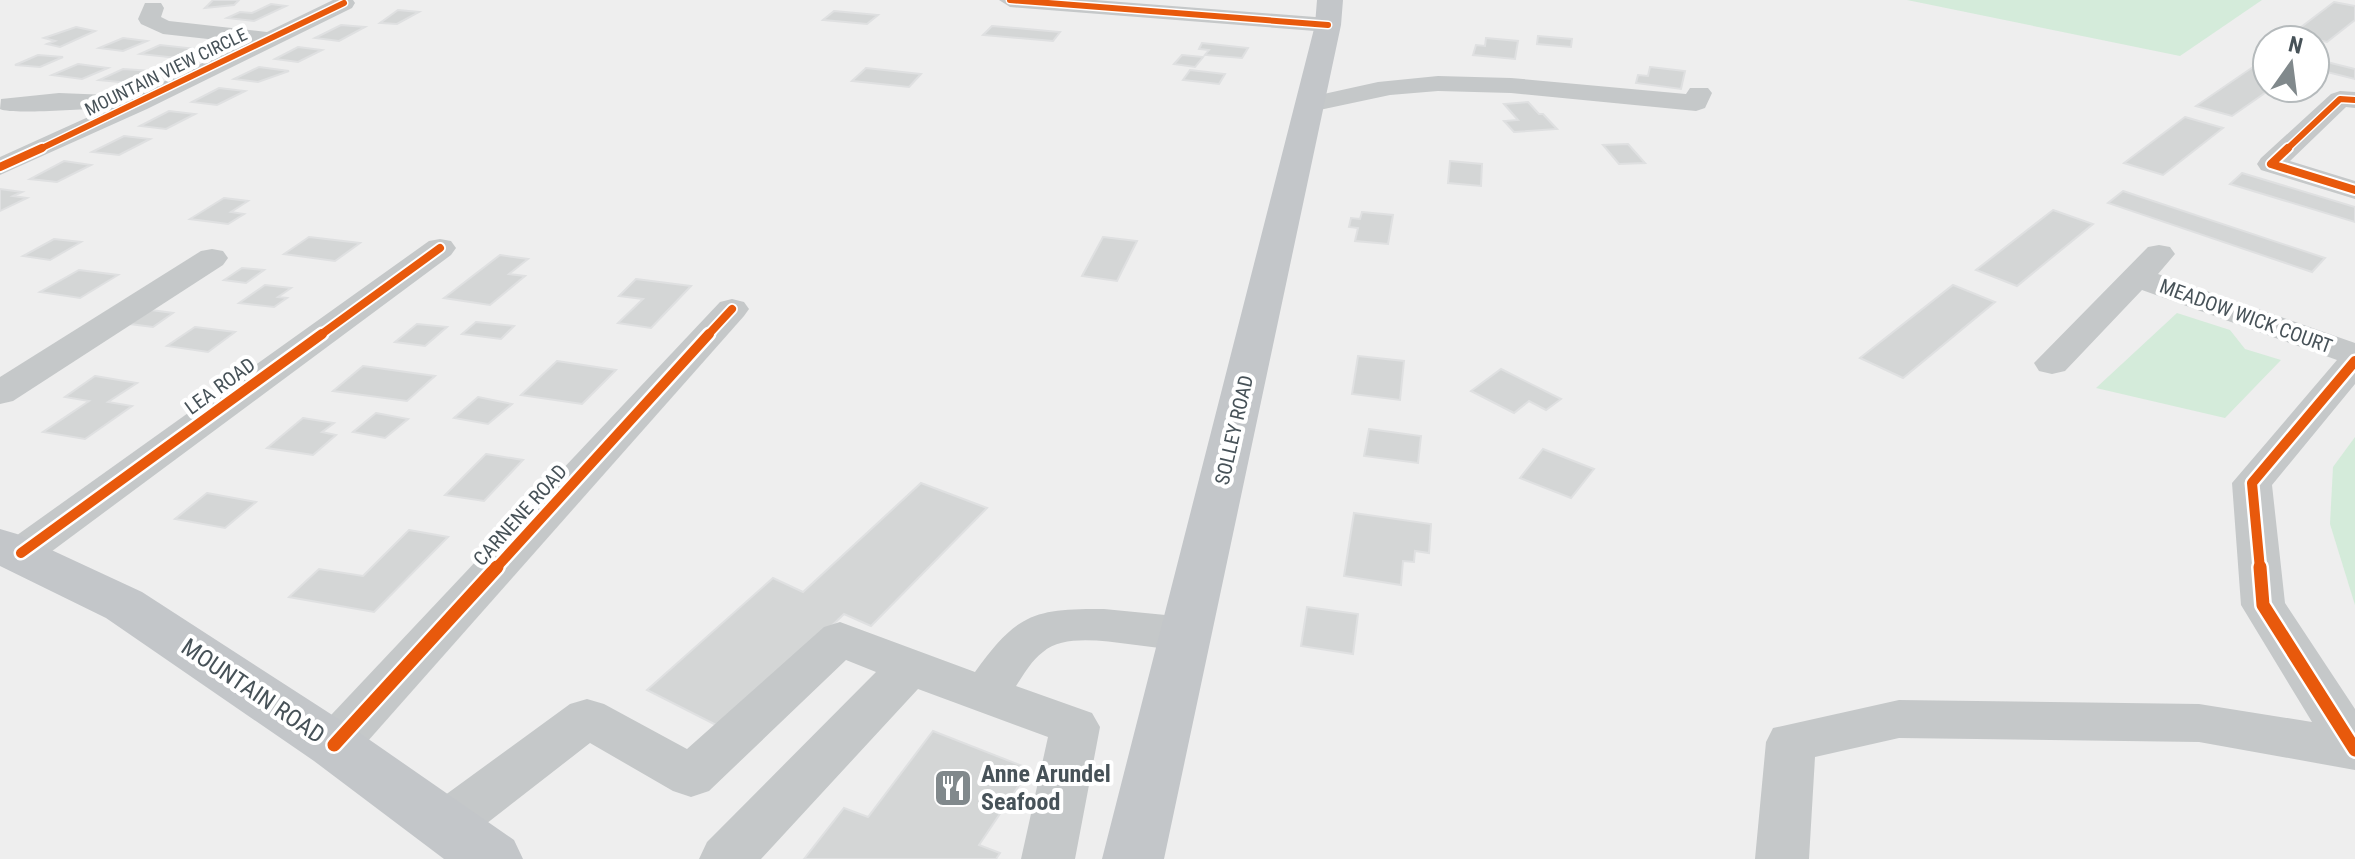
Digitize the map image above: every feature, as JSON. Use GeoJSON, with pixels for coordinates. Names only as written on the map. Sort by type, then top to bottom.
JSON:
{"type":"FeatureCollection","features":[{"type":"Feature","properties":{"kind":"main road","name":"SOLLEY ROAD"},"geometry":{"type":"LineString","coordinates":[[1133,859],[1329,12]]}},
{"type":"Feature","properties":{"kind":"main road","name":"MOUNTAIN ROAD"},"geometry":{"type":"LineString","coordinates":[[11,550],[124,605],[334,745],[468,842]]}},
{"type":"Feature","properties":{"kind":"street"},"geometry":{"type":"LineString","coordinates":[[1010,0],[1329,12]]}},
{"type":"Feature","properties":{"kind":"street","name":"MOUNTAIN VIEW CIRCLE"},"geometry":{"type":"LineString","coordinates":[[0,167],[138,104],[344,3]]}},
{"type":"Feature","properties":{"kind":"street"},"geometry":{"type":"LineString","coordinates":[[153,8],[149,19],[163,27],[270,39]]}},
{"type":"Feature","properties":{"kind":"street"},"geometry":{"type":"LineString","coordinates":[[1310,104],[1397,86],[1431,84],[1494,86],[1696,103],[1699,93]]}},
{"type":"Feature","properties":{"kind":"street"},"geometry":{"type":"LineString","coordinates":[[10,105],[48,99],[87,98],[138,104]]}},
{"type":"Feature","properties":{"kind":"street"},"geometry":{"type":"LineString","coordinates":[[2355,100],[2340,99],[2271,164],[2355,190]]}},
{"type":"Feature","properties":{"kind":"street"},"geometry":{"type":"LineString","coordinates":[[2324,113],[2355,118]]}},
{"type":"Feature","properties":{"kind":"street","name":"LEA ROAD"},"geometry":{"type":"LineString","coordinates":[[11,550],[440,248]]}},
{"type":"Feature","properties":{"kind":"street"},"geometry":{"type":"LineString","coordinates":[[0,393],[212,258]]}},
{"type":"Feature","properties":{"kind":"street","name":"MEADOW WICK COURT"},"geometry":{"type":"LineString","coordinates":[[2052,363],[2148,266],[2355,358]]}},
{"type":"Feature","properties":{"kind":"street","name":"CARNENE ROAD"},"geometry":{"type":"LineString","coordinates":[[334,745],[732,309]]}},
{"type":"Feature","properties":{"kind":"street"},"geometry":{"type":"LineString","coordinates":[[2355,358],[2252,483],[2263,605],[2355,750]]}},
{"type":"Feature","properties":{"kind":"street"},"geometry":{"type":"LineString","coordinates":[[985,694],[1027,638],[1046,630],[1106,624],[1186,634]]}},
{"type":"Feature","properties":{"kind":"street"},"geometry":{"type":"LineString","coordinates":[[468,842],[587,718],[691,776],[840,639],[1075,727],[1048,859]]}},
{"type":"Feature","properties":{"kind":"street"},"geometry":{"type":"LineString","coordinates":[[726,859],[910,667]]}},
{"type":"Feature","properties":{"kind":"street"},"geometry":{"type":"LineString","coordinates":[[1782,859],[1791,742],[1899,719],[2199,723],[2355,750]]}},
{"type":"Feature","properties":{"kind":"green space"},"geometry":{"type":"Polygon","coordinates":[[[1907,0],[2262,0],[2180,56],[1907,0]]]}},
{"type":"Feature","properties":{"kind":"green space"},"geometry":{"type":"Polygon","coordinates":[[[2177,313],[2230,330],[2245,349],[2281,360],[2225,418],[2096,388],[2177,313]]]}},
{"type":"Feature","properties":{"kind":"green space"},"geometry":{"type":"Polygon","coordinates":[[[2355,437],[2355,605],[2330,524],[2333,467],[2355,437]]]}},
{"type":"Feature","properties":{"kind":"building"},"geometry":{"type":"Polygon","coordinates":[[[213,0],[239,0],[234,5],[205,8],[213,0]]]}},
{"type":"Feature","properties":{"kind":"building"},"geometry":{"type":"Polygon","coordinates":[[[2334,2],[2355,6],[2355,20],[2331,39],[2331,24],[2305,24],[2334,2]]]}},
{"type":"Feature","properties":{"kind":"building"},"geometry":{"type":"Polygon","coordinates":[[[271,4],[286,6],[254,21],[227,18],[240,12],[252,13],[271,4]]]}},
{"type":"Feature","properties":{"kind":"building"},"geometry":{"type":"Polygon","coordinates":[[[398,10],[419,12],[397,24],[380,23],[398,10]]]}},
{"type":"Feature","properties":{"kind":"building"},"geometry":{"type":"Polygon","coordinates":[[[834,11],[878,15],[867,24],[823,20],[834,11]]]}},
{"type":"Feature","properties":{"kind":"building"},"geometry":{"type":"Polygon","coordinates":[[[341,25],[365,27],[339,41],[315,38],[341,25]]]}},
{"type":"Feature","properties":{"kind":"building"},"geometry":{"type":"Polygon","coordinates":[[[992,26],[1060,32],[1053,41],[983,35],[992,26]]]}},
{"type":"Feature","properties":{"kind":"building"},"geometry":{"type":"Polygon","coordinates":[[[76,27],[95,31],[60,47],[47,44],[55,41],[44,38],[76,27]]]}},
{"type":"Feature","properties":{"kind":"building"},"geometry":{"type":"Polygon","coordinates":[[[1538,36],[1572,39],[1571,47],[1537,44],[1538,36]]]}},
{"type":"Feature","properties":{"kind":"building"},"geometry":{"type":"Polygon","coordinates":[[[123,38],[147,41],[123,51],[99,48],[123,38]]]}},
{"type":"Feature","properties":{"kind":"building"},"geometry":{"type":"Polygon","coordinates":[[[1486,38],[1518,41],[1515,59],[1473,55],[1476,45],[1485,46],[1486,38]]]}},
{"type":"Feature","properties":{"kind":"building"},"geometry":{"type":"Polygon","coordinates":[[[1202,43],[1248,48],[1242,58],[1205,55],[1209,50],[1199,49],[1202,43]]]}},
{"type":"Feature","properties":{"kind":"building"},"geometry":{"type":"Polygon","coordinates":[[[160,45],[206,50],[187,59],[140,54],[160,45]]]}},
{"type":"Feature","properties":{"kind":"building"},"geometry":{"type":"Polygon","coordinates":[[[298,47],[322,50],[298,62],[275,59],[298,47]]]}},
{"type":"Feature","properties":{"kind":"building"},"geometry":{"type":"Polygon","coordinates":[[[38,55],[63,57],[40,67],[15,65],[38,55]]]}},
{"type":"Feature","properties":{"kind":"building"},"geometry":{"type":"Polygon","coordinates":[[[1182,55],[1203,57],[1195,67],[1174,64],[1182,55]]]}},
{"type":"Feature","properties":{"kind":"building"},"geometry":{"type":"Polygon","coordinates":[[[2331,63],[2355,69],[2355,79],[2331,73],[2331,63]]]}},
{"type":"Feature","properties":{"kind":"building"},"geometry":{"type":"Polygon","coordinates":[[[78,64],[108,68],[82,79],[52,75],[78,64]]]}},
{"type":"Feature","properties":{"kind":"building"},"geometry":{"type":"Polygon","coordinates":[[[259,67],[289,71],[258,82],[234,79],[259,67]]]}},
{"type":"Feature","properties":{"kind":"building"},"geometry":{"type":"Polygon","coordinates":[[[1650,67],[1685,71],[1681,89],[1636,83],[1638,75],[1648,76],[1650,67]]]}},
{"type":"Feature","properties":{"kind":"building"},"geometry":{"type":"Polygon","coordinates":[[[866,68],[921,74],[909,87],[852,81],[866,68]]]}},
{"type":"Feature","properties":{"kind":"building"},"geometry":{"type":"Polygon","coordinates":[[[2251,68],[2251,103],[2232,116],[2196,106],[2251,68]]]}},
{"type":"Feature","properties":{"kind":"building"},"geometry":{"type":"Polygon","coordinates":[[[123,69],[153,71],[130,83],[99,80],[123,69]]]}},
{"type":"Feature","properties":{"kind":"building"},"geometry":{"type":"Polygon","coordinates":[[[1190,70],[1225,74],[1219,84],[1183,80],[1190,70]]]}},
{"type":"Feature","properties":{"kind":"building"},"geometry":{"type":"Polygon","coordinates":[[[219,88],[245,91],[217,105],[192,102],[219,88]]]}},
{"type":"Feature","properties":{"kind":"building"},"geometry":{"type":"Polygon","coordinates":[[[1528,102],[1557,129],[1514,132],[1504,121],[1518,120],[1504,104],[1528,102]]]}},
{"type":"Feature","properties":{"kind":"building"},"geometry":{"type":"Polygon","coordinates":[[[169,111],[195,114],[166,129],[140,126],[169,111]]]}},
{"type":"Feature","properties":{"kind":"building"},"geometry":{"type":"Polygon","coordinates":[[[2185,117],[2223,128],[2163,175],[2124,163],[2185,117]]]}},
{"type":"Feature","properties":{"kind":"building"},"geometry":{"type":"Polygon","coordinates":[[[124,136],[150,139],[119,155],[92,152],[124,136]]]}},
{"type":"Feature","properties":{"kind":"building"},"geometry":{"type":"Polygon","coordinates":[[[1628,144],[1645,163],[1619,164],[1603,145],[1628,144]]]}},
{"type":"Feature","properties":{"kind":"building"},"geometry":{"type":"Polygon","coordinates":[[[64,161],[91,165],[57,182],[30,179],[64,161]]]}},
{"type":"Feature","properties":{"kind":"building"},"geometry":{"type":"Polygon","coordinates":[[[1450,161],[1482,164],[1481,186],[1448,183],[1450,161]]]}},
{"type":"Feature","properties":{"kind":"building"},"geometry":{"type":"Polygon","coordinates":[[[2242,173],[2355,207],[2355,222],[2230,184],[2242,173]]]}},
{"type":"Feature","properties":{"kind":"building"},"geometry":{"type":"Polygon","coordinates":[[[0,189],[22,192],[13,196],[27,198],[0,211],[0,189]]]}},
{"type":"Feature","properties":{"kind":"building"},"geometry":{"type":"Polygon","coordinates":[[[2123,191],[2325,258],[2312,272],[2108,203],[2123,191]]]}},
{"type":"Feature","properties":{"kind":"building"},"geometry":{"type":"Polygon","coordinates":[[[224,198],[248,201],[231,212],[244,214],[228,224],[190,219],[224,198]]]}},
{"type":"Feature","properties":{"kind":"building"},"geometry":{"type":"Polygon","coordinates":[[[2053,210],[2093,224],[2017,286],[1976,270],[2053,210]]]}},
{"type":"Feature","properties":{"kind":"building"},"geometry":{"type":"Polygon","coordinates":[[[1362,212],[1393,215],[1388,244],[1355,241],[1358,228],[1349,227],[1351,218],[1360,219],[1362,212]]]}},
{"type":"Feature","properties":{"kind":"building"},"geometry":{"type":"Polygon","coordinates":[[[309,237],[360,243],[335,261],[284,254],[309,237]]]}},
{"type":"Feature","properties":{"kind":"building"},"geometry":{"type":"Polygon","coordinates":[[[1103,237],[1137,241],[1117,281],[1082,276],[1103,237]]]}},
{"type":"Feature","properties":{"kind":"building"},"geometry":{"type":"Polygon","coordinates":[[[54,239],[81,242],[50,260],[23,256],[54,239]]]}},
{"type":"Feature","properties":{"kind":"building"},"geometry":{"type":"Polygon","coordinates":[[[500,255],[528,259],[509,274],[525,276],[490,305],[444,298],[500,255]]]}},
{"type":"Feature","properties":{"kind":"building"},"geometry":{"type":"Polygon","coordinates":[[[242,268],[264,270],[246,283],[224,280],[242,268]]]}},
{"type":"Feature","properties":{"kind":"building"},"geometry":{"type":"Polygon","coordinates":[[[79,270],[118,275],[80,298],[40,292],[79,270]]]}},
{"type":"Feature","properties":{"kind":"building"},"geometry":{"type":"Polygon","coordinates":[[[636,279],[691,286],[651,328],[618,323],[643,299],[619,296],[636,279]]]}},
{"type":"Feature","properties":{"kind":"building"},"geometry":{"type":"Polygon","coordinates":[[[265,285],[291,288],[278,297],[287,298],[274,307],[239,303],[265,285]]]}},
{"type":"Feature","properties":{"kind":"building"},"geometry":{"type":"Polygon","coordinates":[[[1953,285],[1995,302],[1903,378],[1860,358],[1953,285]]]}},
{"type":"Feature","properties":{"kind":"building"},"geometry":{"type":"Polygon","coordinates":[[[151,310],[173,313],[153,327],[130,324],[151,310]]]}},
{"type":"Feature","properties":{"kind":"building"},"geometry":{"type":"Polygon","coordinates":[[[476,322],[514,326],[501,339],[462,334],[476,322]]]}},
{"type":"Feature","properties":{"kind":"building"},"geometry":{"type":"Polygon","coordinates":[[[417,324],[447,327],[425,346],[395,342],[417,324]]]}},
{"type":"Feature","properties":{"kind":"building"},"geometry":{"type":"Polygon","coordinates":[[[195,327],[235,332],[208,352],[167,346],[195,327]]]}},
{"type":"Feature","properties":{"kind":"building"},"geometry":{"type":"Polygon","coordinates":[[[1358,356],[1404,361],[1400,400],[1352,394],[1358,356]]]}},
{"type":"Feature","properties":{"kind":"building"},"geometry":{"type":"Polygon","coordinates":[[[557,361],[616,370],[582,404],[521,395],[557,361]]]}},
{"type":"Feature","properties":{"kind":"building"},"geometry":{"type":"Polygon","coordinates":[[[363,366],[435,376],[407,401],[333,391],[363,366]]]}},
{"type":"Feature","properties":{"kind":"building"},"geometry":{"type":"Polygon","coordinates":[[[1501,369],[1561,399],[1546,410],[1529,401],[1514,413],[1471,391],[1501,369]]]}},
{"type":"Feature","properties":{"kind":"building"},"geometry":{"type":"Polygon","coordinates":[[[95,376],[137,383],[108,402],[132,406],[85,439],[43,432],[89,401],[65,397],[95,376]]]}},
{"type":"Feature","properties":{"kind":"building"},"geometry":{"type":"Polygon","coordinates":[[[478,397],[512,404],[488,424],[454,418],[478,397]]]}},
{"type":"Feature","properties":{"kind":"building"},"geometry":{"type":"Polygon","coordinates":[[[376,413],[408,419],[385,438],[353,432],[376,413]]]}},
{"type":"Feature","properties":{"kind":"building"},"geometry":{"type":"Polygon","coordinates":[[[303,418],[334,423],[322,432],[336,435],[313,455],[267,448],[303,418]]]}},
{"type":"Feature","properties":{"kind":"building"},"geometry":{"type":"Polygon","coordinates":[[[1369,429],[1421,436],[1418,463],[1364,456],[1369,429]]]}},
{"type":"Feature","properties":{"kind":"building"},"geometry":{"type":"Polygon","coordinates":[[[1543,449],[1594,469],[1571,498],[1520,478],[1543,449]]]}},
{"type":"Feature","properties":{"kind":"building"},"geometry":{"type":"Polygon","coordinates":[[[486,454],[523,460],[484,501],[445,495],[486,454]]]}},
{"type":"Feature","properties":{"kind":"building"},"geometry":{"type":"Polygon","coordinates":[[[921,483],[987,508],[871,626],[844,614],[724,729],[647,690],[773,578],[803,592],[921,483]]]}},
{"type":"Feature","properties":{"kind":"building"},"geometry":{"type":"Polygon","coordinates":[[[207,493],[256,502],[225,528],[175,519],[207,493]]]}},
{"type":"Feature","properties":{"kind":"building"},"geometry":{"type":"Polygon","coordinates":[[[1354,513],[1431,524],[1429,553],[1415,551],[1414,562],[1403,561],[1401,585],[1344,576],[1354,513]]]}},
{"type":"Feature","properties":{"kind":"building"},"geometry":{"type":"Polygon","coordinates":[[[409,530],[448,537],[374,612],[289,597],[319,569],[363,576],[409,530]]]}},
{"type":"Feature","properties":{"kind":"building"},"geometry":{"type":"Polygon","coordinates":[[[1307,607],[1358,614],[1353,654],[1301,646],[1307,607]]]}},
{"type":"Feature","properties":{"kind":"building","name":"Anne Arundel Seafood"},"geometry":{"type":"Polygon","coordinates":[[[933,731],[1030,769],[979,845],[1000,853],[996,859],[804,859],[844,808],[868,817],[933,731]]]}},
{"type":"Feature","properties":{"kind":"cycle path"},"geometry":{"type":"LineString","coordinates":[[1010,0],[1328,25]]}},
{"type":"Feature","properties":{"kind":"cycle path"},"geometry":{"type":"LineString","coordinates":[[0,167],[138,104],[344,3]]}},
{"type":"Feature","properties":{"kind":"cycle path"},"geometry":{"type":"LineString","coordinates":[[2355,100],[2340,99],[2271,164],[2355,190]]}},
{"type":"Feature","properties":{"kind":"cycle path"},"geometry":{"type":"LineString","coordinates":[[21,553],[440,248]]}},
{"type":"Feature","properties":{"kind":"cycle path"},"geometry":{"type":"LineString","coordinates":[[334,745],[732,309]]}},
{"type":"Feature","properties":{"kind":"cycle path"},"geometry":{"type":"LineString","coordinates":[[2355,361],[2252,483],[2263,605],[2355,750]]}},
{"type":"Feature","properties":{"kind":"place","name":"Anne Arundel Seafood"},"geometry":{"type":"Point","coordinates":[953,788]}}]}
